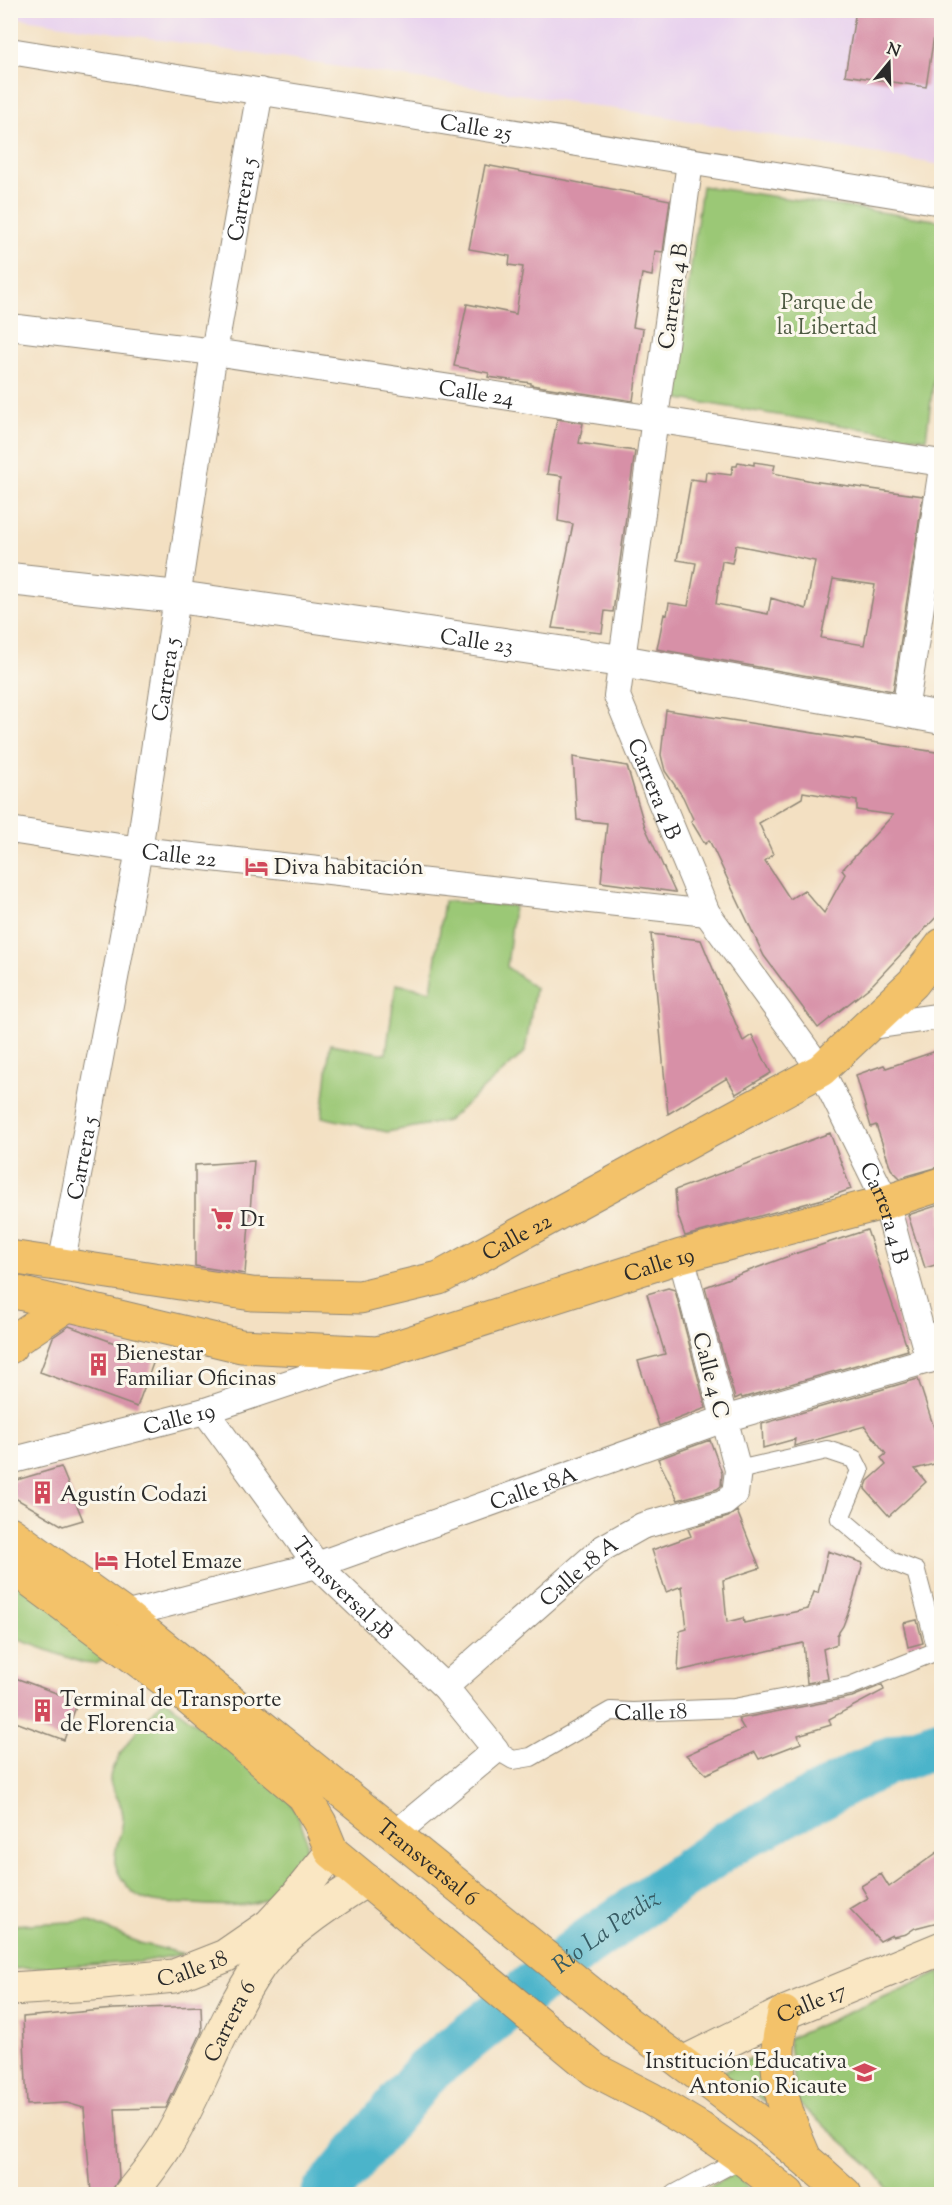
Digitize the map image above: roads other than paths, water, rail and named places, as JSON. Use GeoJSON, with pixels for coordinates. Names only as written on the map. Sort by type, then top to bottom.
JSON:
{"type":"FeatureCollection","features":[{"type":"Feature","properties":{"kind":"main road","name":"Calle 22"},"geometry":{"type":"LineString","coordinates":[[10,1257],[252,1294],[360,1297],[439,1278],[821,1070],[913,983],[942,945]]}},
{"type":"Feature","properties":{"kind":"main road","name":"Calle 19"},"geometry":{"type":"LineString","coordinates":[[10,1293],[19,1293],[241,1346],[378,1353],[681,1256],[886,1202],[942,1184]]}},
{"type":"Feature","properties":{"kind":"main road"},"geometry":{"type":"LineString","coordinates":[[10,1347],[15,1340],[67,1305]]}},
{"type":"Feature","properties":{"kind":"main road","name":"Transversal 6"},"geometry":{"type":"LineString","coordinates":[[10,1533],[124,1615],[630,2025],[683,2062],[805,2158],[845,2194]]}},
{"type":"Feature","properties":{"kind":"main road"},"geometry":{"type":"LineString","coordinates":[[13,1573],[182,1693],[304,1796],[320,1823],[332,1852],[595,2070],[651,2099],[701,2129],[788,2194]]}},
{"type":"Feature","properties":{"kind":"main road","name":"Calle 18"},"geometry":{"type":"LineString","coordinates":[[10,1989],[174,1976],[225,1956],[270,1925],[296,1898],[332,1852]]}},
{"type":"Feature","properties":{"kind":"main road","name":"Carrera 6"},"geometry":{"type":"LineString","coordinates":[[130,2194],[169,2141],[235,2007],[261,1964],[285,1939],[319,1911],[366,1880]]}},
{"type":"Feature","properties":{"kind":"main road","name":"Calle 17"},"geometry":{"type":"LineString","coordinates":[[683,2062],[784,2013],[942,1947]]}},
{"type":"Feature","properties":{"kind":"main road"},"geometry":{"type":"LineString","coordinates":[[784,2013],[778,2050],[780,2087],[789,2124],[805,2158]]}},
{"type":"Feature","properties":{"kind":"street","name":"Calle 25"},"geometry":{"type":"LineString","coordinates":[[10,51],[942,202]]}},
{"type":"Feature","properties":{"kind":"street","name":"Carrera 5"},"geometry":{"type":"LineString","coordinates":[[61,1266],[139,850],[214,352],[260,91]]}},
{"type":"Feature","properties":{"kind":"street","name":"Carrera 4 B"},"geometry":{"type":"LineString","coordinates":[[690,162],[617,696],[707,914],[821,1070],[886,1202],[935,1358]]}},
{"type":"Feature","properties":{"kind":"street","name":"Calle 24"},"geometry":{"type":"LineString","coordinates":[[10,327],[214,352],[942,463]]}},
{"type":"Feature","properties":{"kind":"street"},"geometry":{"type":"LineString","coordinates":[[904,711],[942,468]]}},
{"type":"Feature","properties":{"kind":"street","name":"Calle 23"},"geometry":{"type":"LineString","coordinates":[[10,579],[178,597],[621,661],[942,718]]}},
{"type":"Feature","properties":{"kind":"street","name":"Calle 22"},"geometry":{"type":"LineString","coordinates":[[10,830],[139,850],[707,914]]}},
{"type":"Feature","properties":{"kind":"street"},"geometry":{"type":"LineString","coordinates":[[866,1027],[942,1016]]}},
{"type":"Feature","properties":{"kind":"street","name":"Calle 4 C"},"geometry":{"type":"LineString","coordinates":[[681,1256],[724,1419],[736,1482]]}},
{"type":"Feature","properties":{"kind":"street","name":"Calle 19"},"geometry":{"type":"LineString","coordinates":[[10,1461],[205,1411],[378,1353]]}},
{"type":"Feature","properties":{"kind":"street","name":"Calle 18A"},"geometry":{"type":"LineString","coordinates":[[124,1615],[317,1565],[724,1419],[935,1358]]}},
{"type":"Feature","properties":{"kind":"street","name":"Transversal 5B"},"geometry":{"type":"LineString","coordinates":[[205,1411],[317,1565],[445,1688],[496,1750]]}},
{"type":"Feature","properties":{"kind":"street"},"geometry":{"type":"LineString","coordinates":[[736,1482],[827,1450],[854,1459],[860,1471],[840,1518],[891,1561],[916,1571],[939,1650]]}},
{"type":"Feature","properties":{"kind":"street","name":"Calle 18 A"},"geometry":{"type":"LineString","coordinates":[[445,1688],[603,1548],[642,1526],[724,1503],[736,1482]]}},
{"type":"Feature","properties":{"kind":"street","name":"Calle 18"},"geometry":{"type":"LineString","coordinates":[[496,1750],[513,1760],[531,1757],[611,1711],[734,1708],[850,1686],[939,1650]]}},
{"type":"Feature","properties":{"kind":"street"},"geometry":{"type":"LineString","coordinates":[[395,1834],[496,1750]]}},
{"type":"Feature","properties":{"kind":"street"},"geometry":{"type":"LineString","coordinates":[[675,2194],[742,2158]]}},
{"type":"Feature","properties":{"kind":"waterway","name":"Río La Perdiz"},"geometry":{"type":"LineString","coordinates":[[325,2194],[427,2071],[584,1945],[731,1842],[885,1762],[942,1743]]}},
{"type":"Feature","properties":{"kind":"place","name":"Diva habitación"},"geometry":{"type":"Point","coordinates":[256,866]}},
{"type":"Feature","properties":{"kind":"place","name":"D1"},"geometry":{"type":"Point","coordinates":[222,1218]}},
{"type":"Feature","properties":{"kind":"place","name":"Bienestar Familiar Oficinas"},"geometry":{"type":"Point","coordinates":[98,1365]}},
{"type":"Feature","properties":{"kind":"place","name":"Agustín Codazi"},"geometry":{"type":"Point","coordinates":[42,1493]}},
{"type":"Feature","properties":{"kind":"place","name":"Hotel Emaze"},"geometry":{"type":"Point","coordinates":[106,1560]}},
{"type":"Feature","properties":{"kind":"place","name":"Terminal de Transporte de Florencia"},"geometry":{"type":"Point","coordinates":[42,1711]}},
{"type":"Feature","properties":{"kind":"place","name":"Institución Educativa Antonio Ricaute"},"geometry":{"type":"Point","coordinates":[865,2073]}},
{"type":"Feature","properties":{"kind":"park label","name":"Parque de la Libertad"},"geometry":{"type":"Point","coordinates":[827,314]}}]}
